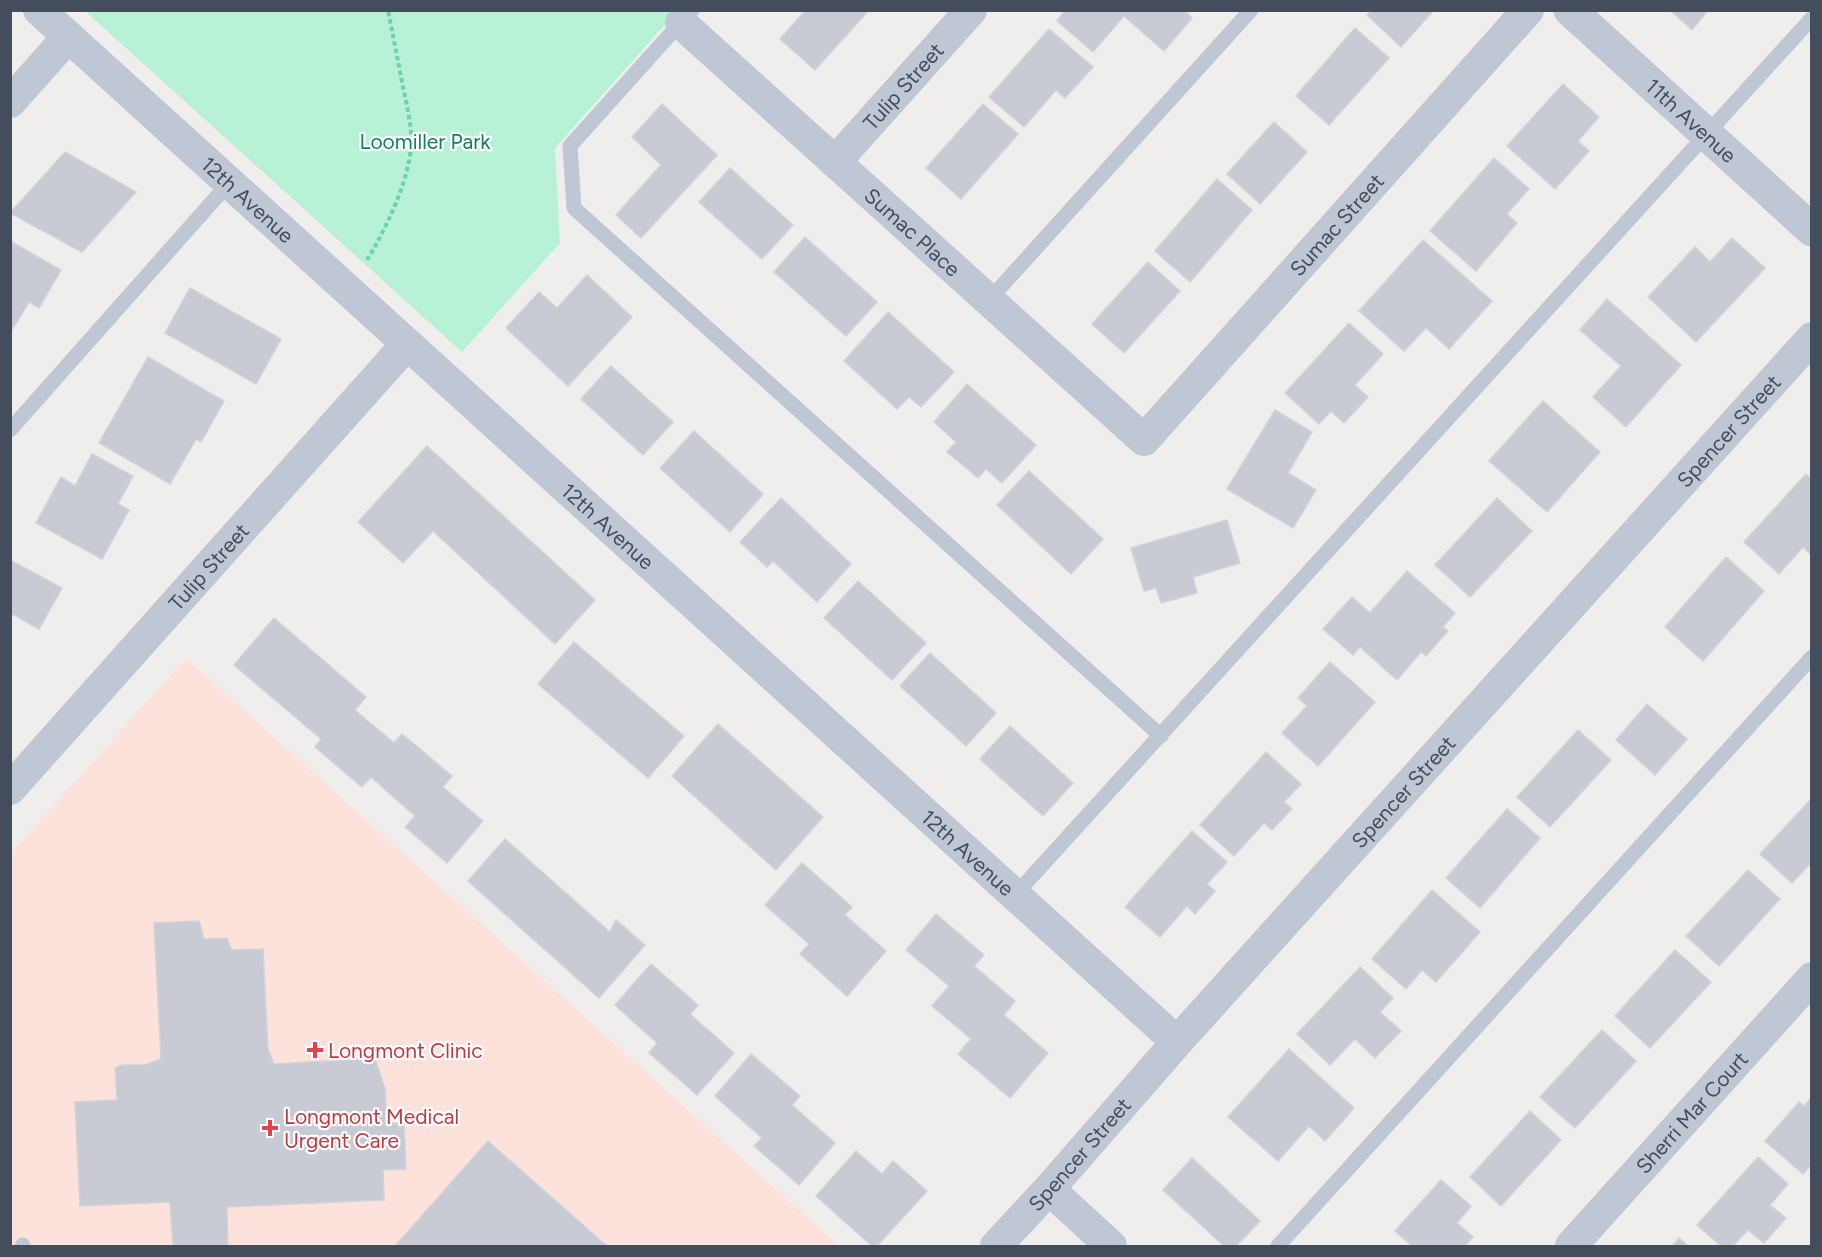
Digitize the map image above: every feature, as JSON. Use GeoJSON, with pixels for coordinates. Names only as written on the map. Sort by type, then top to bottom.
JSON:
{"type":"FeatureCollection","features":[{"type":"Feature","properties":{"kind":"street","name":"12th Avenue"},"geometry":{"type":"LineString","coordinates":[[39,10],[1177,1042]]}},
{"type":"Feature","properties":{"kind":"street","name":"Tulip Street"},"geometry":{"type":"LineString","coordinates":[[835,162],[971,10]]}},
{"type":"Feature","properties":{"kind":"street","name":"Sumac Street"},"geometry":{"type":"LineString","coordinates":[[1144,440],[1528,10]]}},
{"type":"Feature","properties":{"kind":"street","name":"11th Avenue"},"geometry":{"type":"LineString","coordinates":[[1570,10],[1812,230]]}},
{"type":"Feature","properties":{"kind":"street","name":"Sumac Place"},"geometry":{"type":"LineString","coordinates":[[687,17],[835,162],[1144,440]]}},
{"type":"Feature","properties":{"kind":"street"},"geometry":{"type":"LineString","coordinates":[[10,102],[68,37]]}},
{"type":"Feature","properties":{"kind":"street","name":"Spencer Street"},"geometry":{"type":"LineString","coordinates":[[996,1246],[1812,338]]}},
{"type":"Feature","properties":{"kind":"street","name":"Tulip Street"},"geometry":{"type":"LineString","coordinates":[[10,789],[407,344]]}},
{"type":"Feature","properties":{"kind":"street","name":"Sherri Mar Court"},"geometry":{"type":"LineString","coordinates":[[1571,1246],[1812,978]]}},
{"type":"Feature","properties":{"kind":"street"},"geometry":{"type":"LineString","coordinates":[[1048,1190],[1111,1246]]}},
{"type":"Feature","properties":{"kind":"lane"},"geometry":{"type":"LineString","coordinates":[[989,300],[1251,10]]}},
{"type":"Feature","properties":{"kind":"lane"},"geometry":{"type":"LineString","coordinates":[[687,17],[570,146],[574,208],[1161,735]]}},
{"type":"Feature","properties":{"kind":"lane"},"geometry":{"type":"LineString","coordinates":[[1015,895],[1812,18]]}},
{"type":"Feature","properties":{"kind":"lane"},"geometry":{"type":"LineString","coordinates":[[10,430],[229,183]]}},
{"type":"Feature","properties":{"kind":"lane"},"geometry":{"type":"LineString","coordinates":[[1278,1246],[1812,657]]}},
{"type":"Feature","properties":{"kind":"path"},"geometry":{"type":"LineString","coordinates":[[367,260],[380,239],[400,192],[411,145],[410,121],[388,10]]}},
{"type":"Feature","properties":{"kind":"shaded area","name":"Longmont Clinic"},"geometry":{"type":"Polygon","coordinates":[[[186,658],[839,1246],[11,1246],[11,853],[186,658]]]}},
{"type":"Feature","properties":{"kind":"green space","name":"Loomiller Park"},"geometry":{"type":"Polygon","coordinates":[[[85,11],[677,11],[555,148],[560,243],[462,352],[85,11]]]}},
{"type":"Feature","properties":{"kind":"building"},"geometry":{"type":"Polygon","coordinates":[[[806,10],[869,10],[815,70],[780,39],[806,10]]]}},
{"type":"Feature","properties":{"kind":"building"},"geometry":{"type":"Polygon","coordinates":[[[1065,10],[1184,10],[1192,18],[1164,51],[1124,16],[1093,52],[1057,21],[1065,10]]]}},
{"type":"Feature","properties":{"kind":"building"},"geometry":{"type":"Polygon","coordinates":[[[1372,10],[1434,10],[1401,47],[1367,15],[1372,10]]]}},
{"type":"Feature","properties":{"kind":"building"},"geometry":{"type":"Polygon","coordinates":[[[1670,10],[1708,10],[1692,30],[1670,10]]]}},
{"type":"Feature","properties":{"kind":"building"},"geometry":{"type":"Polygon","coordinates":[[[1355,28],[1389,58],[1329,125],[1296,96],[1355,28]]]}},
{"type":"Feature","properties":{"kind":"building"},"geometry":{"type":"Polygon","coordinates":[[[1049,29],[1093,67],[1065,98],[1056,90],[1024,127],[989,97],[1049,29]]]}},
{"type":"Feature","properties":{"kind":"building"},"geometry":{"type":"Polygon","coordinates":[[[1563,84],[1599,117],[1578,141],[1589,151],[1555,189],[1507,146],[1563,84]]]}},
{"type":"Feature","properties":{"kind":"building"},"geometry":{"type":"Polygon","coordinates":[[[662,104],[717,155],[641,238],[616,215],[661,165],[632,137],[662,104]]]}},
{"type":"Feature","properties":{"kind":"building"},"geometry":{"type":"Polygon","coordinates":[[[983,104],[1018,134],[961,199],[926,168],[983,104]]]}},
{"type":"Feature","properties":{"kind":"building"},"geometry":{"type":"Polygon","coordinates":[[[1274,122],[1307,152],[1260,204],[1227,174],[1274,122]]]}},
{"type":"Feature","properties":{"kind":"building"},"geometry":{"type":"Polygon","coordinates":[[[65,152],[136,192],[82,252],[10,213],[65,152]]]}},
{"type":"Feature","properties":{"kind":"building"},"geometry":{"type":"Polygon","coordinates":[[[1494,158],[1529,189],[1507,214],[1517,223],[1476,271],[1430,231],[1494,158]]]}},
{"type":"Feature","properties":{"kind":"building"},"geometry":{"type":"Polygon","coordinates":[[[730,168],[793,225],[762,259],[699,202],[730,168]]]}},
{"type":"Feature","properties":{"kind":"building"},"geometry":{"type":"Polygon","coordinates":[[[1217,179],[1252,210],[1190,282],[1155,251],[1217,179]]]}},
{"type":"Feature","properties":{"kind":"building"},"geometry":{"type":"Polygon","coordinates":[[[805,237],[877,302],[846,336],[774,272],[805,237]]]}},
{"type":"Feature","properties":{"kind":"building"},"geometry":{"type":"Polygon","coordinates":[[[1732,238],[1765,268],[1696,342],[1648,297],[1695,247],[1710,262],[1732,238]]]}},
{"type":"Feature","properties":{"kind":"building"},"geometry":{"type":"Polygon","coordinates":[[[1423,240],[1492,301],[1449,349],[1426,328],[1404,351],[1359,311],[1423,240]]]}},
{"type":"Feature","properties":{"kind":"building"},"geometry":{"type":"Polygon","coordinates":[[[10,241],[61,270],[39,308],[29,302],[10,333],[10,241]]]}},
{"type":"Feature","properties":{"kind":"building"},"geometry":{"type":"Polygon","coordinates":[[[1148,262],[1180,291],[1124,353],[1092,324],[1148,262]]]}},
{"type":"Feature","properties":{"kind":"building"},"geometry":{"type":"Polygon","coordinates":[[[587,275],[632,317],[568,386],[506,328],[539,292],[557,308],[587,275]]]}},
{"type":"Feature","properties":{"kind":"building"},"geometry":{"type":"Polygon","coordinates":[[[190,288],[281,339],[256,384],[165,333],[190,288]]]}},
{"type":"Feature","properties":{"kind":"building"},"geometry":{"type":"Polygon","coordinates":[[[1607,299],[1681,365],[1626,427],[1593,397],[1621,366],[1580,330],[1607,299]]]}},
{"type":"Feature","properties":{"kind":"building"},"geometry":{"type":"Polygon","coordinates":[[[888,312],[954,372],[921,407],[909,397],[897,409],[844,361],[888,312]]]}},
{"type":"Feature","properties":{"kind":"building"},"geometry":{"type":"Polygon","coordinates":[[[1349,323],[1383,354],[1355,385],[1368,397],[1344,423],[1331,411],[1319,424],[1285,393],[1349,323]]]}},
{"type":"Feature","properties":{"kind":"building"},"geometry":{"type":"Polygon","coordinates":[[[148,357],[224,401],[201,442],[196,439],[170,484],[99,443],[148,357]]]}},
{"type":"Feature","properties":{"kind":"building"},"geometry":{"type":"Polygon","coordinates":[[[611,366],[673,422],[643,455],[581,399],[611,366]]]}},
{"type":"Feature","properties":{"kind":"building"},"geometry":{"type":"Polygon","coordinates":[[[967,384],[1036,445],[1002,483],[986,469],[978,478],[947,452],[956,442],[934,422],[967,384]]]}},
{"type":"Feature","properties":{"kind":"building"},"geometry":{"type":"Polygon","coordinates":[[[1543,401],[1600,452],[1547,512],[1489,461],[1543,401]]]}},
{"type":"Feature","properties":{"kind":"building"},"geometry":{"type":"Polygon","coordinates":[[[1275,410],[1312,432],[1288,473],[1316,490],[1293,528],[1227,489],[1275,410]]]}},
{"type":"Feature","properties":{"kind":"building"},"geometry":{"type":"Polygon","coordinates":[[[694,431],[763,494],[730,532],[660,468],[694,431]]]}},
{"type":"Feature","properties":{"kind":"building"},"geometry":{"type":"Polygon","coordinates":[[[427,446],[595,600],[555,644],[433,531],[403,563],[358,522],[427,446]]]}},
{"type":"Feature","properties":{"kind":"building"},"geometry":{"type":"Polygon","coordinates":[[[92,454],[133,476],[118,504],[129,510],[102,559],[36,523],[61,477],[75,486],[92,454]]]}},
{"type":"Feature","properties":{"kind":"building"},"geometry":{"type":"Polygon","coordinates":[[[1029,471],[1103,539],[1071,574],[997,505],[1029,471]]]}},
{"type":"Feature","properties":{"kind":"building"},"geometry":{"type":"Polygon","coordinates":[[[1806,474],[1812,480],[1812,555],[1803,547],[1779,574],[1744,542],[1806,474]]]}},
{"type":"Feature","properties":{"kind":"building"},"geometry":{"type":"Polygon","coordinates":[[[781,498],[851,564],[817,602],[773,561],[767,567],[740,542],[781,498]]]}},
{"type":"Feature","properties":{"kind":"building"},"geometry":{"type":"Polygon","coordinates":[[[1497,498],[1532,531],[1470,597],[1435,565],[1497,498]]]}},
{"type":"Feature","properties":{"kind":"building"},"geometry":{"type":"Polygon","coordinates":[[[1227,520],[1240,563],[1193,577],[1197,593],[1161,603],[1156,588],[1144,591],[1131,548],[1227,520]]]}},
{"type":"Feature","properties":{"kind":"building"},"geometry":{"type":"Polygon","coordinates":[[[1726,557],[1764,591],[1703,661],[1665,627],[1726,557]]]}},
{"type":"Feature","properties":{"kind":"building"},"geometry":{"type":"Polygon","coordinates":[[[10,560],[62,588],[39,629],[10,613],[10,560]]]}},
{"type":"Feature","properties":{"kind":"building"},"geometry":{"type":"Polygon","coordinates":[[[1407,571],[1455,613],[1443,627],[1448,631],[1426,656],[1421,652],[1397,680],[1360,647],[1353,655],[1323,629],[1352,597],[1370,613],[1407,571]]]}},
{"type":"Feature","properties":{"kind":"building"},"geometry":{"type":"Polygon","coordinates":[[[858,581],[926,643],[892,680],[824,618],[858,581]]]}},
{"type":"Feature","properties":{"kind":"building"},"geometry":{"type":"Polygon","coordinates":[[[274,618],[366,697],[355,710],[394,743],[402,734],[452,776],[443,787],[483,821],[447,863],[405,827],[415,816],[371,777],[362,787],[315,747],[321,739],[234,665],[274,618]]]}},
{"type":"Feature","properties":{"kind":"building"},"geometry":{"type":"Polygon","coordinates":[[[574,642],[684,736],[648,778],[538,684],[574,642]]]}},
{"type":"Feature","properties":{"kind":"building"},"geometry":{"type":"Polygon","coordinates":[[[930,653],[996,713],[966,746],[900,686],[930,653]]]}},
{"type":"Feature","properties":{"kind":"building"},"geometry":{"type":"Polygon","coordinates":[[[1330,662],[1375,702],[1318,766],[1282,733],[1307,706],[1298,698],[1330,662]]]}},
{"type":"Feature","properties":{"kind":"building"},"geometry":{"type":"Polygon","coordinates":[[[1647,704],[1687,739],[1655,775],[1616,740],[1647,704]]]}},
{"type":"Feature","properties":{"kind":"building"},"geometry":{"type":"Polygon","coordinates":[[[718,724],[823,817],[776,870],[672,776],[718,724]]]}},
{"type":"Feature","properties":{"kind":"building"},"geometry":{"type":"Polygon","coordinates":[[[1010,726],[1073,783],[1043,816],[980,759],[1010,726]]]}},
{"type":"Feature","properties":{"kind":"building"},"geometry":{"type":"Polygon","coordinates":[[[1578,730],[1611,760],[1550,827],[1517,797],[1578,730]]]}},
{"type":"Feature","properties":{"kind":"building"},"geometry":{"type":"Polygon","coordinates":[[[1266,752],[1301,784],[1284,802],[1292,809],[1272,830],[1264,823],[1234,856],[1200,825],[1266,752]]]}},
{"type":"Feature","properties":{"kind":"building"},"geometry":{"type":"Polygon","coordinates":[[[1812,798],[1812,862],[1792,883],[1760,854],[1812,798]]]}},
{"type":"Feature","properties":{"kind":"building"},"geometry":{"type":"Polygon","coordinates":[[[1507,809],[1540,838],[1480,908],[1446,878],[1507,809]]]}},
{"type":"Feature","properties":{"kind":"building"},"geometry":{"type":"Polygon","coordinates":[[[1192,831],[1227,862],[1207,884],[1215,891],[1195,914],[1187,906],[1160,937],[1125,907],[1192,831]]]}},
{"type":"Feature","properties":{"kind":"building"},"geometry":{"type":"Polygon","coordinates":[[[505,839],[610,932],[616,920],[645,945],[599,998],[468,881],[505,839]]]}},
{"type":"Feature","properties":{"kind":"building"},"geometry":{"type":"Polygon","coordinates":[[[802,863],[852,907],[845,915],[886,951],[847,996],[800,954],[809,944],[765,905],[802,863]]]}},
{"type":"Feature","properties":{"kind":"building"},"geometry":{"type":"Polygon","coordinates":[[[1748,870],[1780,899],[1719,966],[1686,936],[1748,870]]]}},
{"type":"Feature","properties":{"kind":"building"},"geometry":{"type":"Polygon","coordinates":[[[1432,890],[1480,932],[1436,982],[1422,970],[1406,989],[1372,959],[1432,890]]]}},
{"type":"Feature","properties":{"kind":"building"},"geometry":{"type":"Polygon","coordinates":[[[936,914],[984,955],[974,966],[1015,1001],[1004,1015],[1048,1053],[1010,1098],[958,1054],[971,1039],[932,1006],[949,986],[906,950],[936,914]]]}},
{"type":"Feature","properties":{"kind":"building"},"geometry":{"type":"Polygon","coordinates":[[[199,921],[204,939],[227,938],[232,950],[263,949],[268,1049],[274,1064],[375,1058],[385,1089],[387,1124],[404,1122],[406,1169],[383,1170],[384,1200],[227,1207],[228,1246],[173,1246],[170,1202],[80,1206],[75,1102],[117,1100],[115,1068],[122,1065],[145,1065],[161,1059],[154,923],[199,921]]]}},
{"type":"Feature","properties":{"kind":"building"},"geometry":{"type":"Polygon","coordinates":[[[1675,950],[1711,982],[1650,1048],[1615,1016],[1675,950]]]}},
{"type":"Feature","properties":{"kind":"building"},"geometry":{"type":"Polygon","coordinates":[[[651,964],[698,1005],[690,1014],[734,1053],[697,1095],[649,1053],[657,1043],[615,1005],[651,964]]]}},
{"type":"Feature","properties":{"kind":"building"},"geometry":{"type":"Polygon","coordinates":[[[1360,967],[1393,998],[1380,1012],[1401,1031],[1375,1058],[1355,1039],[1330,1065],[1297,1034],[1360,967]]]}},
{"type":"Feature","properties":{"kind":"building"},"geometry":{"type":"Polygon","coordinates":[[[1602,1030],[1636,1061],[1575,1128],[1540,1097],[1602,1030]]]}},
{"type":"Feature","properties":{"kind":"building"},"geometry":{"type":"Polygon","coordinates":[[[1289,1049],[1354,1108],[1325,1141],[1309,1126],[1278,1161],[1228,1117],[1289,1049]]]}},
{"type":"Feature","properties":{"kind":"building"},"geometry":{"type":"Polygon","coordinates":[[[751,1054],[800,1096],[792,1105],[835,1143],[799,1185],[754,1146],[762,1138],[715,1096],[751,1054]]]}},
{"type":"Feature","properties":{"kind":"building"},"geometry":{"type":"Polygon","coordinates":[[[1812,1097],[1812,1164],[1803,1174],[1765,1141],[1799,1102],[1804,1106],[1812,1097]]]}},
{"type":"Feature","properties":{"kind":"building"},"geometry":{"type":"Polygon","coordinates":[[[1530,1111],[1561,1140],[1501,1206],[1470,1177],[1530,1111]]]}},
{"type":"Feature","properties":{"kind":"building"},"geometry":{"type":"Polygon","coordinates":[[[488,1141],[607,1246],[395,1246],[488,1141]]]}},
{"type":"Feature","properties":{"kind":"building"},"geometry":{"type":"Polygon","coordinates":[[[856,1151],[882,1174],[893,1161],[927,1191],[877,1246],[872,1246],[816,1196],[856,1151]]]}},
{"type":"Feature","properties":{"kind":"building"},"geometry":{"type":"Polygon","coordinates":[[[1758,1157],[1788,1184],[1770,1205],[1786,1218],[1764,1243],[1748,1230],[1733,1246],[1721,1246],[1697,1225],[1758,1157]]]}},
{"type":"Feature","properties":{"kind":"building"},"geometry":{"type":"Polygon","coordinates":[[[1192,1158],[1260,1221],[1236,1246],[1224,1246],[1163,1190],[1192,1158]]]}},
{"type":"Feature","properties":{"kind":"building"},"geometry":{"type":"Polygon","coordinates":[[[1441,1180],[1471,1206],[1457,1223],[1473,1237],[1465,1246],[1412,1246],[1395,1231],[1441,1180]]]}},
{"type":"Feature","properties":{"kind":"building"},"geometry":{"type":"Polygon","coordinates":[[[1679,1238],[1688,1246],[1672,1246],[1679,1238]]]}},
{"type":"Feature","properties":{"kind":"place","name":"Longmont Clinic"},"geometry":{"type":"Point","coordinates":[315,1050]}},
{"type":"Feature","properties":{"kind":"place","name":"Longmont Medical Urgent Care"},"geometry":{"type":"Point","coordinates":[270,1128]}}]}
